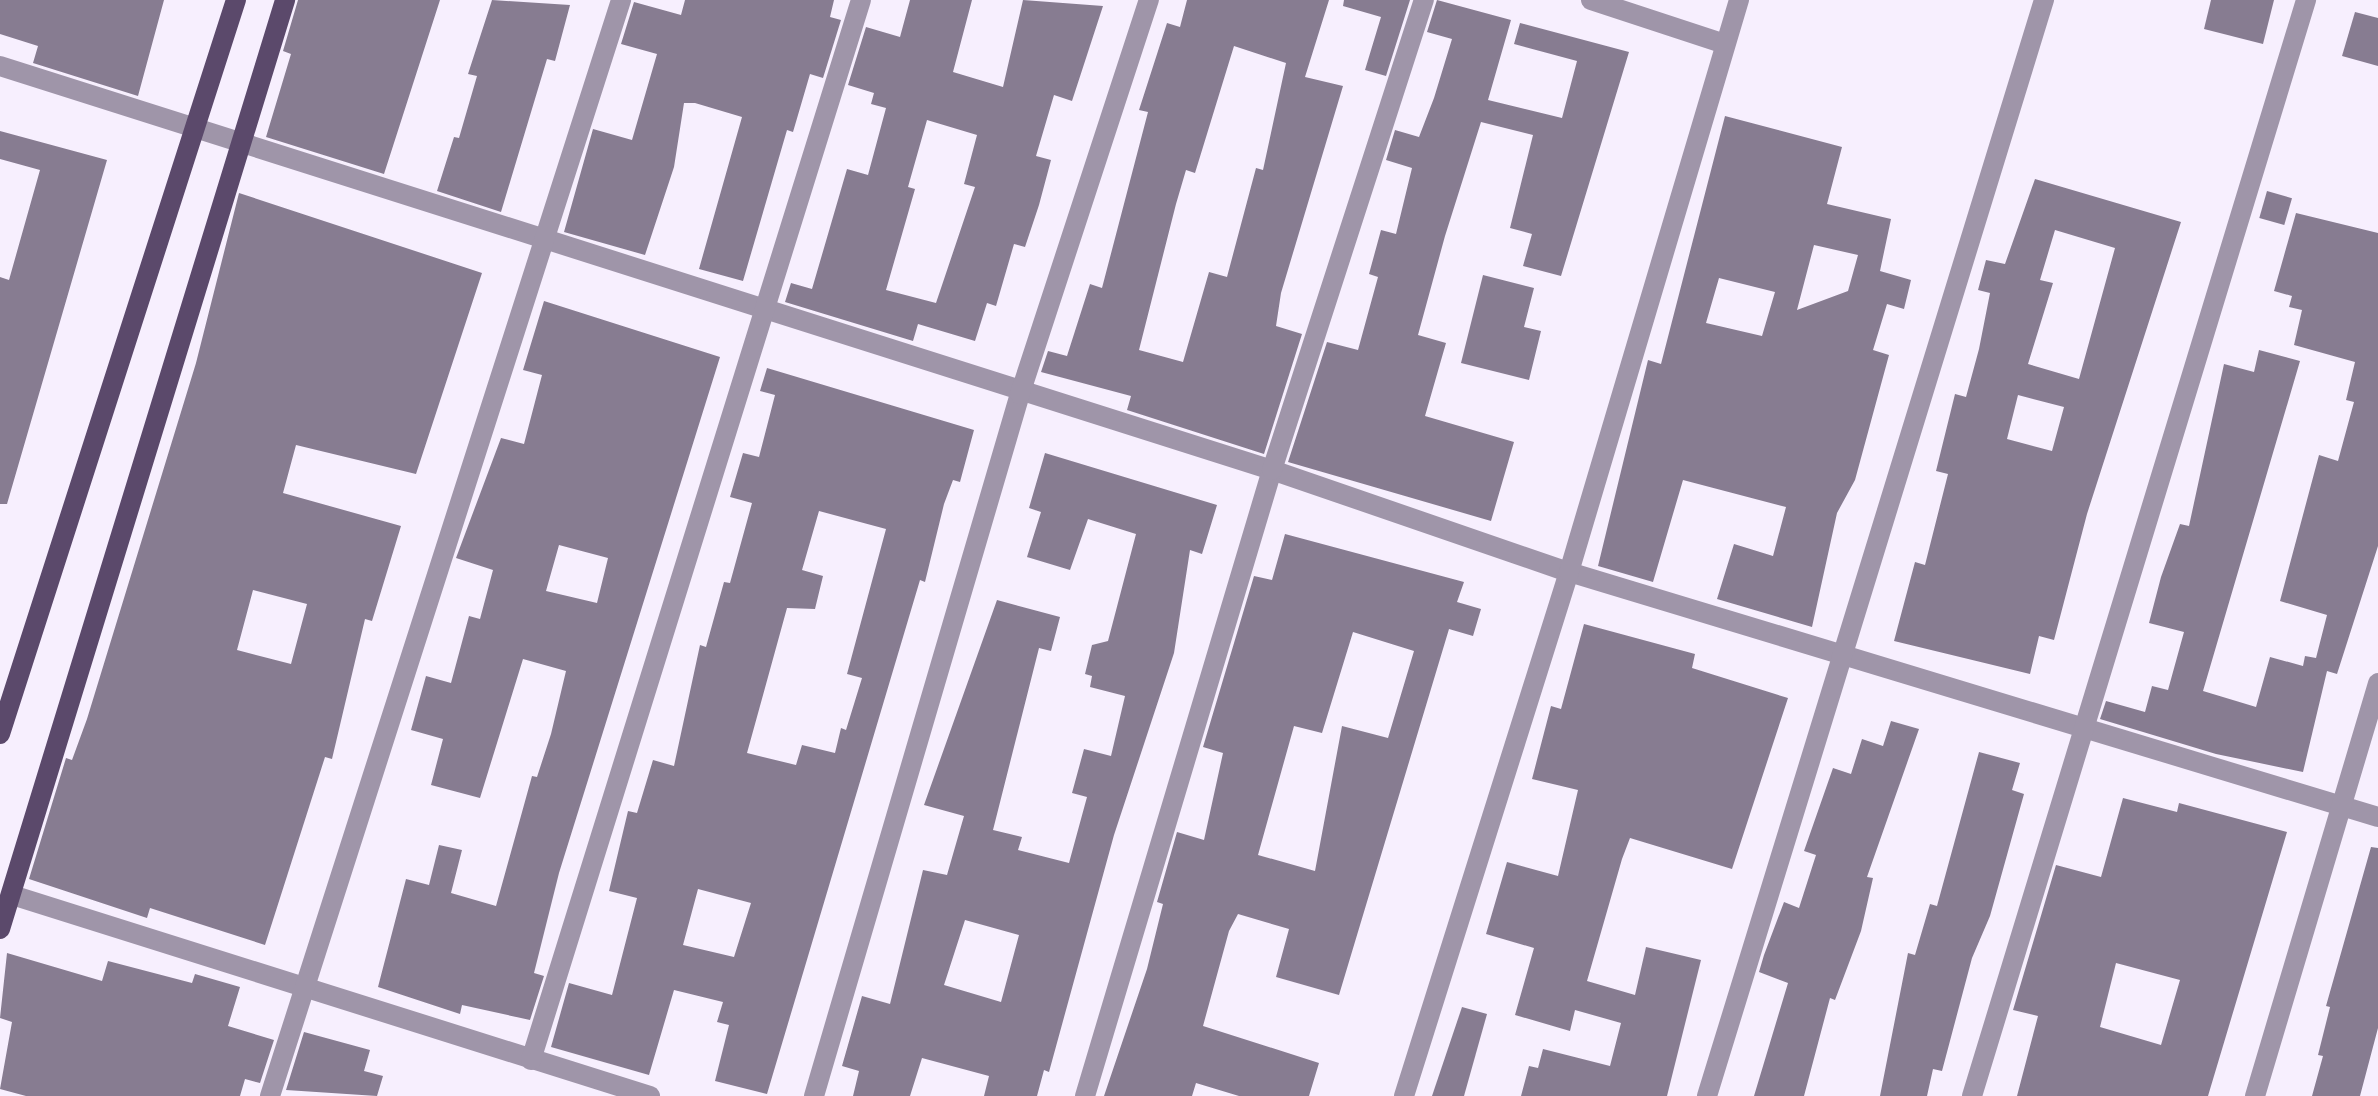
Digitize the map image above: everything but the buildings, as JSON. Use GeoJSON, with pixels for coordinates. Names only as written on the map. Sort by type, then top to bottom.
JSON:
{"type":"FeatureCollection","features":[{"type":"Feature","properties":{"kind":"main road"},"geometry":{"type":"LineString","coordinates":[[0,734],[236,0]]}},
{"type":"Feature","properties":{"kind":"main road"},"geometry":{"type":"LineString","coordinates":[[0,929],[285,0]]}},
{"type":"Feature","properties":{"kind":"street"},"geometry":{"type":"LineString","coordinates":[[270,1096],[621,0]]}},
{"type":"Feature","properties":{"kind":"street"},"geometry":{"type":"LineString","coordinates":[[531,1060],[768,310],[861,0]]}},
{"type":"Feature","properties":{"kind":"street"},"geometry":{"type":"LineString","coordinates":[[814,1096],[1020,394],[1149,0]]}},
{"type":"Feature","properties":{"kind":"street"},"geometry":{"type":"LineString","coordinates":[[1085,1096],[1272,470],[1424,0]]}},
{"type":"Feature","properties":{"kind":"street"},"geometry":{"type":"LineString","coordinates":[[1591,0],[1725,44]]}},
{"type":"Feature","properties":{"kind":"street"},"geometry":{"type":"LineString","coordinates":[[1404,1096],[1569,572],[1739,0]]}},
{"type":"Feature","properties":{"kind":"street"},"geometry":{"type":"LineString","coordinates":[[1707,1096],[1840,655],[2044,0]]}},
{"type":"Feature","properties":{"kind":"street"},"geometry":{"type":"LineString","coordinates":[[1972,1096],[2306,0]]}},
{"type":"Feature","properties":{"kind":"street"},"geometry":{"type":"LineString","coordinates":[[0,66],[768,310],[1020,394],[1272,470],[1569,572],[2081,732],[2378,817]]}},
{"type":"Feature","properties":{"kind":"street"},"geometry":{"type":"LineString","coordinates":[[2255,1096],[2378,683]]}},
{"type":"Feature","properties":{"kind":"street"},"geometry":{"type":"LineString","coordinates":[[12,895],[304,992],[650,1096]]}}]}
